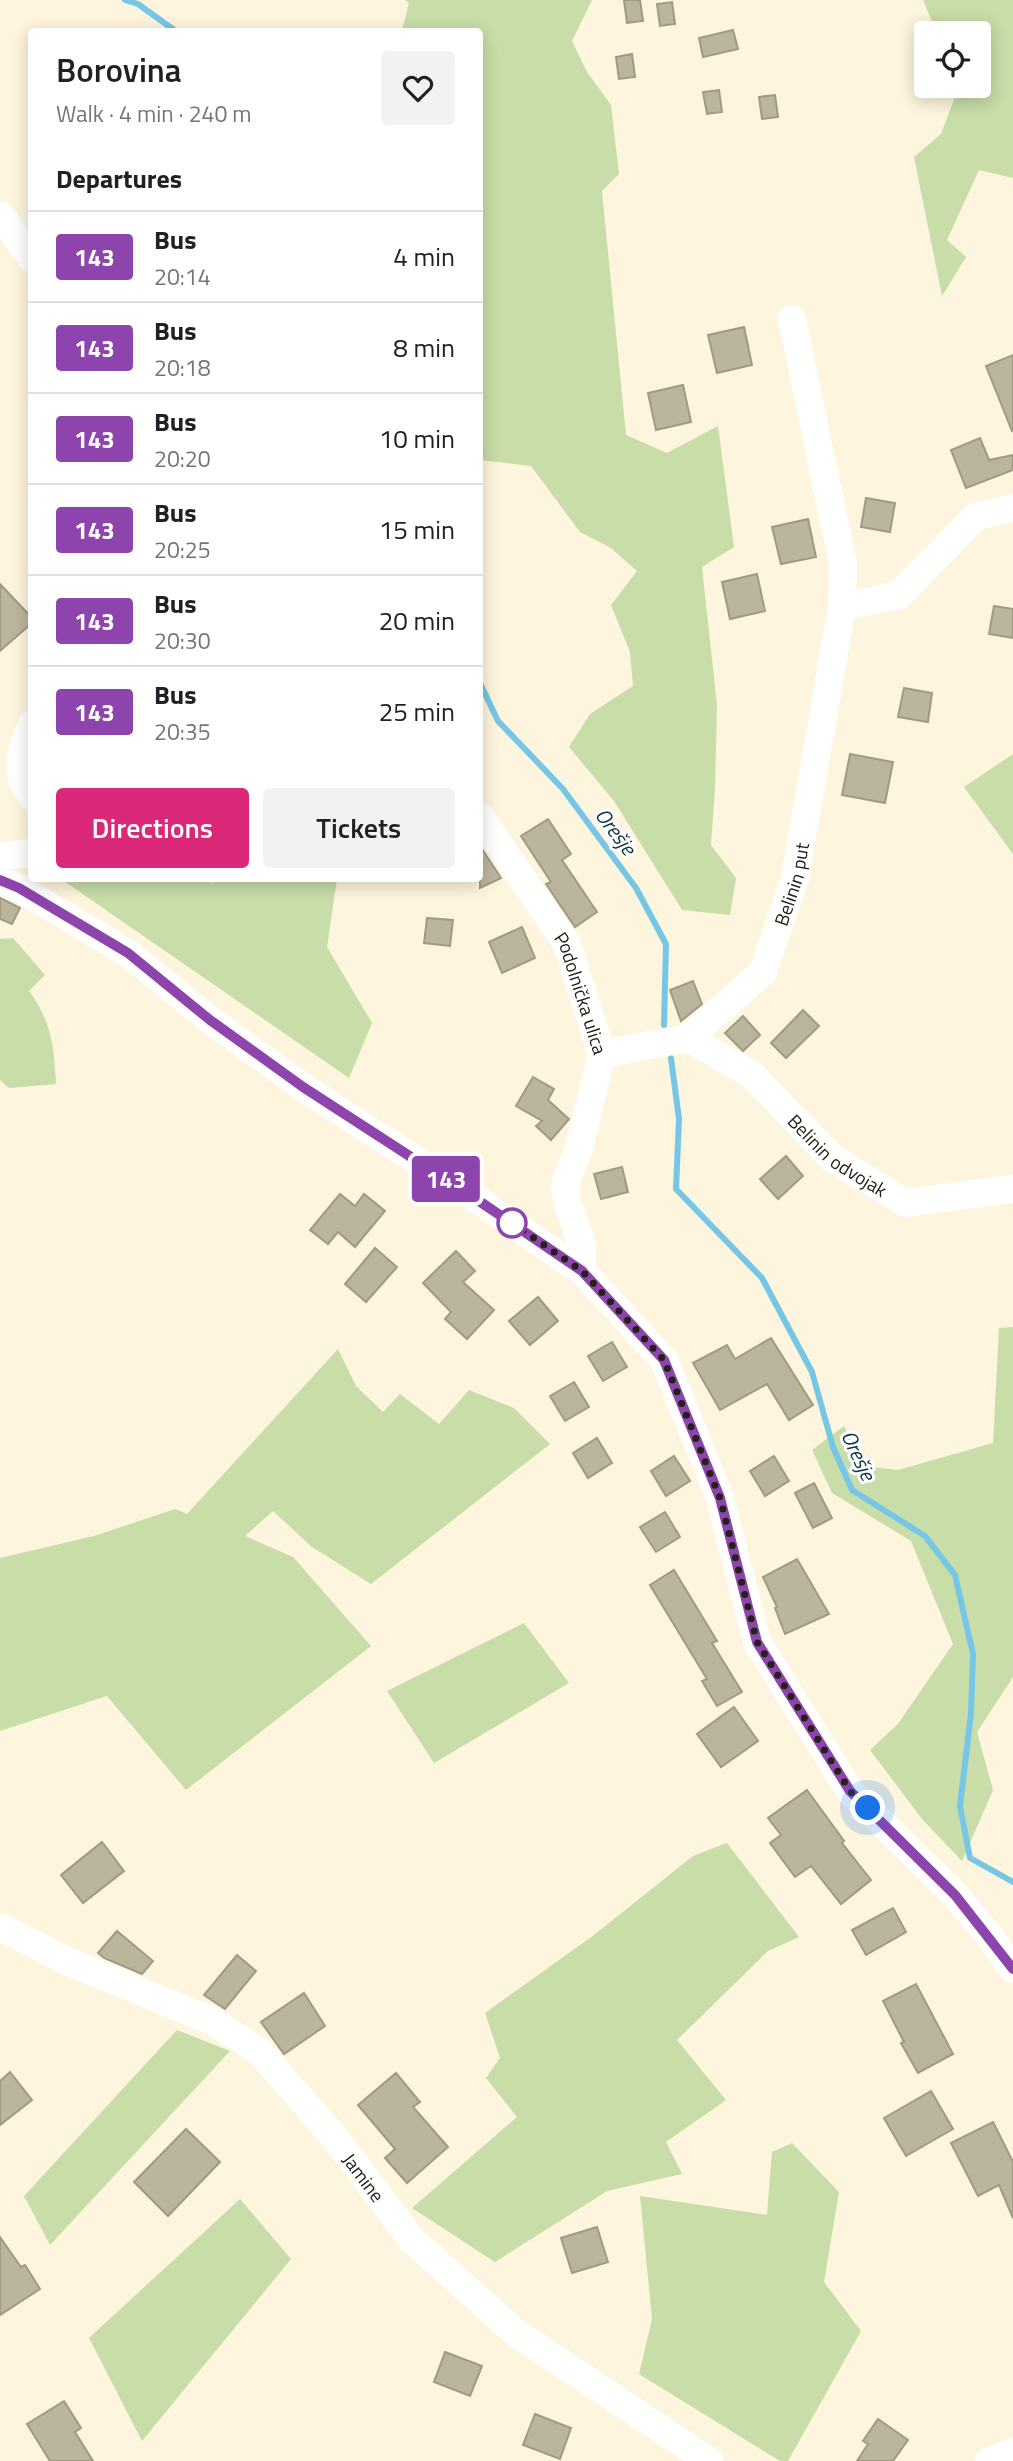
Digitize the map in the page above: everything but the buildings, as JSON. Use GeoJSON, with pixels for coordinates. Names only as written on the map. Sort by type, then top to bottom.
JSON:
{"type":"FeatureCollection","features":[{"type":"Feature","properties":{"kind":"street"},"geometry":{"type":"LineString","coordinates":[[0,215],[28,254]]}},
{"type":"Feature","properties":{"kind":"street","name":"Belinin put"},"geometry":{"type":"LineString","coordinates":[[688,1038],[763,972],[795,878],[842,607],[843,564],[792,319]]}},
{"type":"Feature","properties":{"kind":"street"},"geometry":{"type":"LineString","coordinates":[[842,607],[900,594],[975,517],[1013,508]]}},
{"type":"Feature","properties":{"kind":"street"},"geometry":{"type":"LineString","coordinates":[[28,735],[19,770],[28,792]]}},
{"type":"Feature","properties":{"kind":"street","name":"Podolnička ulica"},"geometry":{"type":"LineString","coordinates":[[483,821],[567,944],[602,1054],[579,1148],[565,1184],[567,1201],[582,1245],[582,1271]]}},
{"type":"Feature","properties":{"kind":"street"},"geometry":{"type":"LineString","coordinates":[[0,856],[28,853]]}},
{"type":"Feature","properties":{"kind":"street"},"geometry":{"type":"LineString","coordinates":[[0,880],[19,888],[128,953],[210,1020],[303,1087],[582,1271],[664,1360],[720,1498],[757,1642],[850,1791],[955,1895],[1013,1969]]}},
{"type":"Feature","properties":{"kind":"street"},"geometry":{"type":"LineString","coordinates":[[602,1054],[688,1038]]}},
{"type":"Feature","properties":{"kind":"street","name":"Belinin odvojak"},"geometry":{"type":"LineString","coordinates":[[688,1038],[752,1075],[832,1158],[905,1203],[1013,1189]]}},
{"type":"Feature","properties":{"kind":"street","name":"Jamine"},"geometry":{"type":"LineString","coordinates":[[0,1927],[67,1961],[212,2021],[259,2051],[335,2138],[412,2240],[515,2332],[709,2461]]}},
{"type":"Feature","properties":{"kind":"street"},"geometry":{"type":"LineString","coordinates":[[989,2461],[1013,2452]]}},
{"type":"Feature","properties":{"kind":"green space"},"geometry":{"type":"Polygon","coordinates":[[[405,0],[592,0],[572,41],[587,72],[611,105],[619,174],[602,191],[626,435],[667,453],[718,426],[734,547],[702,567],[717,705],[711,845],[736,878],[730,915],[682,910],[614,801],[569,747],[590,714],[633,686],[630,652],[611,605],[637,571],[611,548],[580,532],[531,466],[483,460],[483,28],[403,28],[409,3],[405,0]]]}},
{"type":"Feature","properties":{"kind":"green space"},"geometry":{"type":"Polygon","coordinates":[[[923,0],[1013,0],[1013,178],[979,170],[947,240],[966,257],[942,296],[914,157],[941,134],[955,98],[991,98],[991,21],[932,21],[923,0]]]}},
{"type":"Feature","properties":{"kind":"green space"},"geometry":{"type":"Polygon","coordinates":[[[1013,754],[1013,854],[964,787],[1013,754]]]}},
{"type":"Feature","properties":{"kind":"green space"},"geometry":{"type":"Polygon","coordinates":[[[65,882],[337,882],[327,947],[372,1023],[349,1078],[65,882]]]}},
{"type":"Feature","properties":{"kind":"green space"},"geometry":{"type":"Polygon","coordinates":[[[13,938],[45,975],[29,991],[47,1024],[56,1084],[9,1088],[0,1080],[0,939],[13,938]]]}},
{"type":"Feature","properties":{"kind":"green space"},"geometry":{"type":"Polygon","coordinates":[[[1013,1327],[1013,1677],[977,1732],[993,1790],[962,1861],[922,1819],[870,1750],[898,1724],[953,1644],[911,1541],[832,1493],[812,1450],[844,1426],[864,1466],[898,1470],[993,1443],[999,1328],[1013,1327]]]}},
{"type":"Feature","properties":{"kind":"green space"},"geometry":{"type":"Polygon","coordinates":[[[338,1349],[356,1386],[383,1412],[400,1394],[439,1424],[469,1390],[514,1408],[550,1444],[371,1584],[312,1547],[273,1511],[245,1536],[293,1557],[371,1646],[186,1790],[107,1696],[0,1731],[0,1558],[94,1536],[175,1509],[187,1514],[338,1349]]]}},
{"type":"Feature","properties":{"kind":"green space"},"geometry":{"type":"Polygon","coordinates":[[[524,1623],[569,1683],[434,1763],[387,1691],[524,1623]]]}},
{"type":"Feature","properties":{"kind":"green space"},"geometry":{"type":"Polygon","coordinates":[[[727,1843],[799,1937],[768,1951],[677,2040],[726,2100],[666,2142],[682,2174],[607,2191],[495,2262],[412,2208],[517,2117],[486,2078],[500,2058],[485,2013],[594,1935],[693,1856],[727,1843]]]}},
{"type":"Feature","properties":{"kind":"green space"},"geometry":{"type":"Polygon","coordinates":[[[177,2030],[230,2051],[50,2245],[24,2196],[177,2030]]]}},
{"type":"Feature","properties":{"kind":"green space"},"geometry":{"type":"Polygon","coordinates":[[[792,2143],[839,2192],[824,2282],[861,2331],[788,2461],[780,2461],[639,2374],[652,2319],[640,2196],[767,2215],[772,2152],[792,2143]]]}},
{"type":"Feature","properties":{"kind":"green space"},"geometry":{"type":"Polygon","coordinates":[[[240,2199],[291,2259],[142,2441],[89,2338],[240,2199]]]}},
{"type":"Feature","properties":{"kind":"waterway","name":"Orešje"},"geometry":{"type":"LineString","coordinates":[[125,0],[138,4],[171,28]]}},
{"type":"Feature","properties":{"kind":"waterway","name":"Orešje"},"geometry":{"type":"LineString","coordinates":[[483,689],[498,721],[563,789],[636,888],[666,944],[664,1025]]}},
{"type":"Feature","properties":{"kind":"waterway","name":"Orešje"},"geometry":{"type":"LineString","coordinates":[[671,1058],[679,1119],[676,1189],[762,1278],[812,1372],[833,1447],[852,1490],[925,1536],[955,1575],[973,1654],[971,1713],[960,1806],[970,1858],[1013,1882]]}},
{"type":"Feature","properties":{"kind":"bus line","name":"143"},"geometry":{"type":"LineString","coordinates":[[0,880],[19,888],[128,953],[210,1020],[303,1087],[582,1271],[664,1360],[720,1498],[757,1642],[850,1791],[955,1895],[1013,1969]]}},
{"type":"Feature","properties":{"kind":"route"},"geometry":{"type":"LineString","coordinates":[[512,1223],[502,1216],[582,1271],[664,1360],[720,1498],[757,1642],[850,1791],[868,1808]]}}]}
